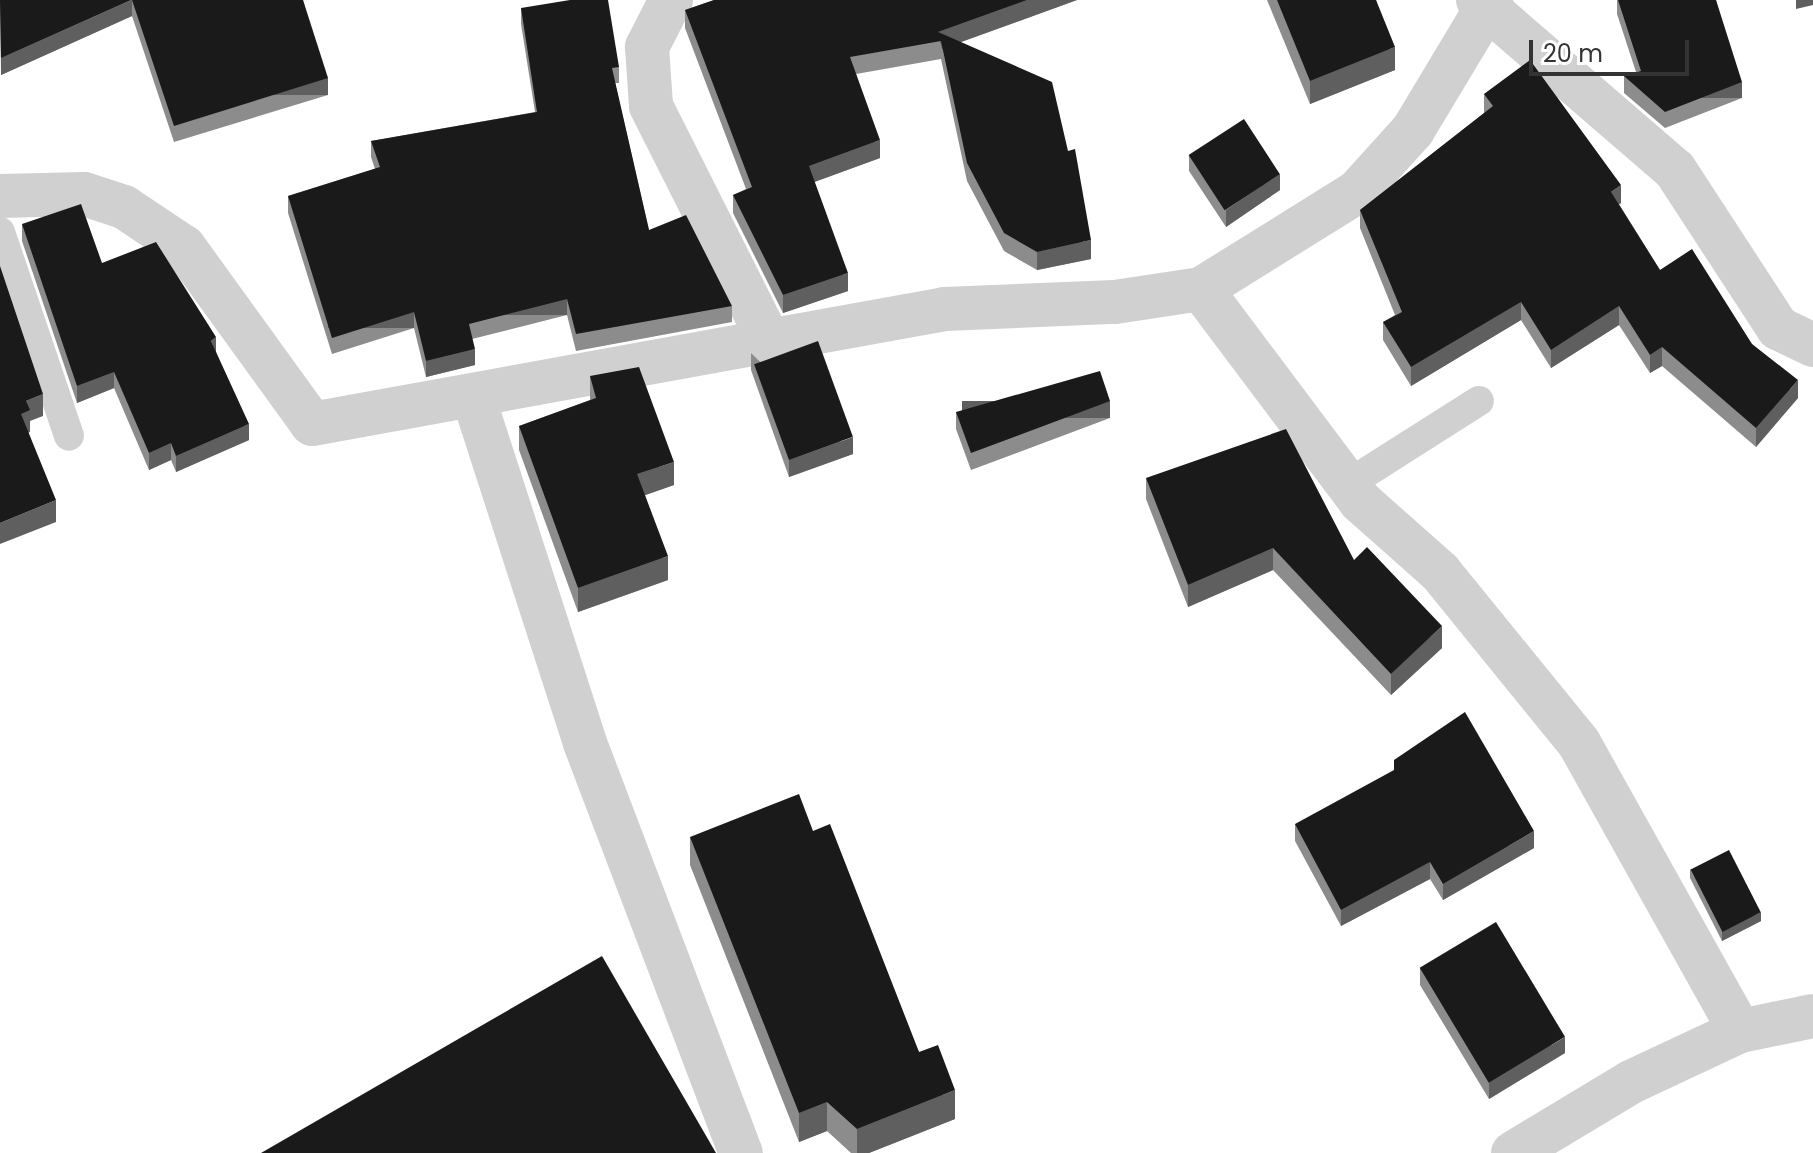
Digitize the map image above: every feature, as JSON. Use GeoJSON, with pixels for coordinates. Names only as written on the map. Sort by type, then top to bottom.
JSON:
{"type":"FeatureCollection","features":[{"type":"Feature","properties":{"kind":"street"},"geometry":{"type":"LineString","coordinates":[[671,0],[647,47],[651,106],[771,345]]}},
{"type":"Feature","properties":{"kind":"street"},"geometry":{"type":"LineString","coordinates":[[0,196],[84,194],[124,207],[184,247],[312,424],[771,345],[945,309],[1115,302],[1201,289],[1357,192],[1413,130],[1485,3],[1675,170],[1778,328],[1813,345]]}},
{"type":"Feature","properties":{"kind":"street"},"geometry":{"type":"LineString","coordinates":[[1201,289],[1348,484],[1440,572],[1579,743],[1740,1031]]}},
{"type":"Feature","properties":{"kind":"street"},"geometry":{"type":"LineString","coordinates":[[473,396],[585,743],[741,1153]]}},
{"type":"Feature","properties":{"kind":"street"},"geometry":{"type":"LineString","coordinates":[[1513,1153],[1631,1082],[1740,1031],[1813,1016]]}},
{"type":"Feature","properties":{"kind":"lane"},"geometry":{"type":"LineString","coordinates":[[0,232],[69,436]]}},
{"type":"Feature","properties":{"kind":"lane"},"geometry":{"type":"LineString","coordinates":[[1348,484],[1479,401]]}},
{"type":"Feature","properties":{"kind":"building"},"geometry":{"type":"Polygon","coordinates":[[[0,0],[131,0],[1,58],[0,0]]]}},
{"type":"Feature","properties":{"kind":"building"},"geometry":{"type":"Polygon","coordinates":[[[132,0],[303,0],[328,78],[174,126],[132,0]]]}},
{"type":"Feature","properties":{"kind":"building"},"geometry":{"type":"Polygon","coordinates":[[[570,0],[608,0],[619,67],[612,68],[649,230],[686,215],[732,306],[576,334],[567,299],[469,324],[475,349],[426,361],[414,312],[332,338],[288,196],[380,167],[371,141],[537,112],[521,8],[570,0]]]}},
{"type":"Feature","properties":{"kind":"building"},"geometry":{"type":"Polygon","coordinates":[[[714,0],[1027,0],[938,32],[1052,82],[1068,151],[1075,149],[1091,240],[1037,252],[1004,233],[967,163],[941,41],[850,57],[880,140],[809,166],[848,273],[783,295],[733,195],[752,187],[685,10],[714,0]]]}},
{"type":"Feature","properties":{"kind":"building"},"geometry":{"type":"Polygon","coordinates":[[[1277,0],[1376,0],[1395,47],[1310,81],[1277,0]]]}},
{"type":"Feature","properties":{"kind":"building"},"geometry":{"type":"Polygon","coordinates":[[[1618,0],[1716,0],[1742,82],[1665,112],[1624,76],[1641,71],[1618,0]]]}},
{"type":"Feature","properties":{"kind":"building"},"geometry":{"type":"Polygon","coordinates":[[[1530,60],[1621,185],[1611,192],[1660,270],[1692,249],[1752,344],[1798,380],[1756,428],[1662,347],[1650,355],[1619,306],[1551,350],[1521,302],[1411,367],[1383,322],[1402,312],[1360,210],[1493,106],[1484,94],[1530,60]]]}},
{"type":"Feature","properties":{"kind":"building"},"geometry":{"type":"Polygon","coordinates":[[[1244,119],[1280,174],[1225,210],[1189,155],[1244,119]]]}},
{"type":"Feature","properties":{"kind":"building"},"geometry":{"type":"Polygon","coordinates":[[[81,204],[102,263],[156,242],[216,337],[211,341],[249,424],[176,456],[171,443],[149,453],[114,372],[77,386],[22,224],[81,204]]]}},
{"type":"Feature","properties":{"kind":"building"},"geometry":{"type":"Polygon","coordinates":[[[0,266],[43,394],[26,401],[30,410],[21,414],[56,500],[0,523],[0,266]]]}},
{"type":"Feature","properties":{"kind":"building"},"geometry":{"type":"Polygon","coordinates":[[[818,341],[853,437],[789,460],[754,364],[818,341]]]}},
{"type":"Feature","properties":{"kind":"building"},"geometry":{"type":"Polygon","coordinates":[[[639,367],[674,462],[637,474],[668,556],[578,588],[519,426],[596,398],[590,376],[639,367]]]}},
{"type":"Feature","properties":{"kind":"building"},"geometry":{"type":"Polygon","coordinates":[[[1100,371],[1110,401],[971,453],[956,412],[1100,371]]]}},
{"type":"Feature","properties":{"kind":"building"},"geometry":{"type":"Polygon","coordinates":[[[1286,429],[1354,560],[1367,547],[1442,626],[1391,674],[1273,548],[1188,585],[1146,478],[1286,429]]]}},
{"type":"Feature","properties":{"kind":"building"},"geometry":{"type":"Polygon","coordinates":[[[1465,712],[1534,831],[1443,884],[1430,862],[1341,910],[1295,824],[1394,770],[1394,760],[1465,712]]]}},
{"type":"Feature","properties":{"kind":"building"},"geometry":{"type":"Polygon","coordinates":[[[799,794],[813,831],[830,824],[919,1052],[938,1045],[955,1090],[857,1129],[827,1102],[799,1113],[690,837],[799,794]]]}},
{"type":"Feature","properties":{"kind":"building"},"geometry":{"type":"Polygon","coordinates":[[[1729,850],[1761,912],[1722,932],[1691,870],[1729,850]]]}},
{"type":"Feature","properties":{"kind":"building"},"geometry":{"type":"Polygon","coordinates":[[[1496,922],[1565,1037],[1489,1083],[1420,968],[1496,922]]]}},
{"type":"Feature","properties":{"kind":"building"},"geometry":{"type":"Polygon","coordinates":[[[602,956],[716,1153],[261,1153],[602,956]]]}}]}
